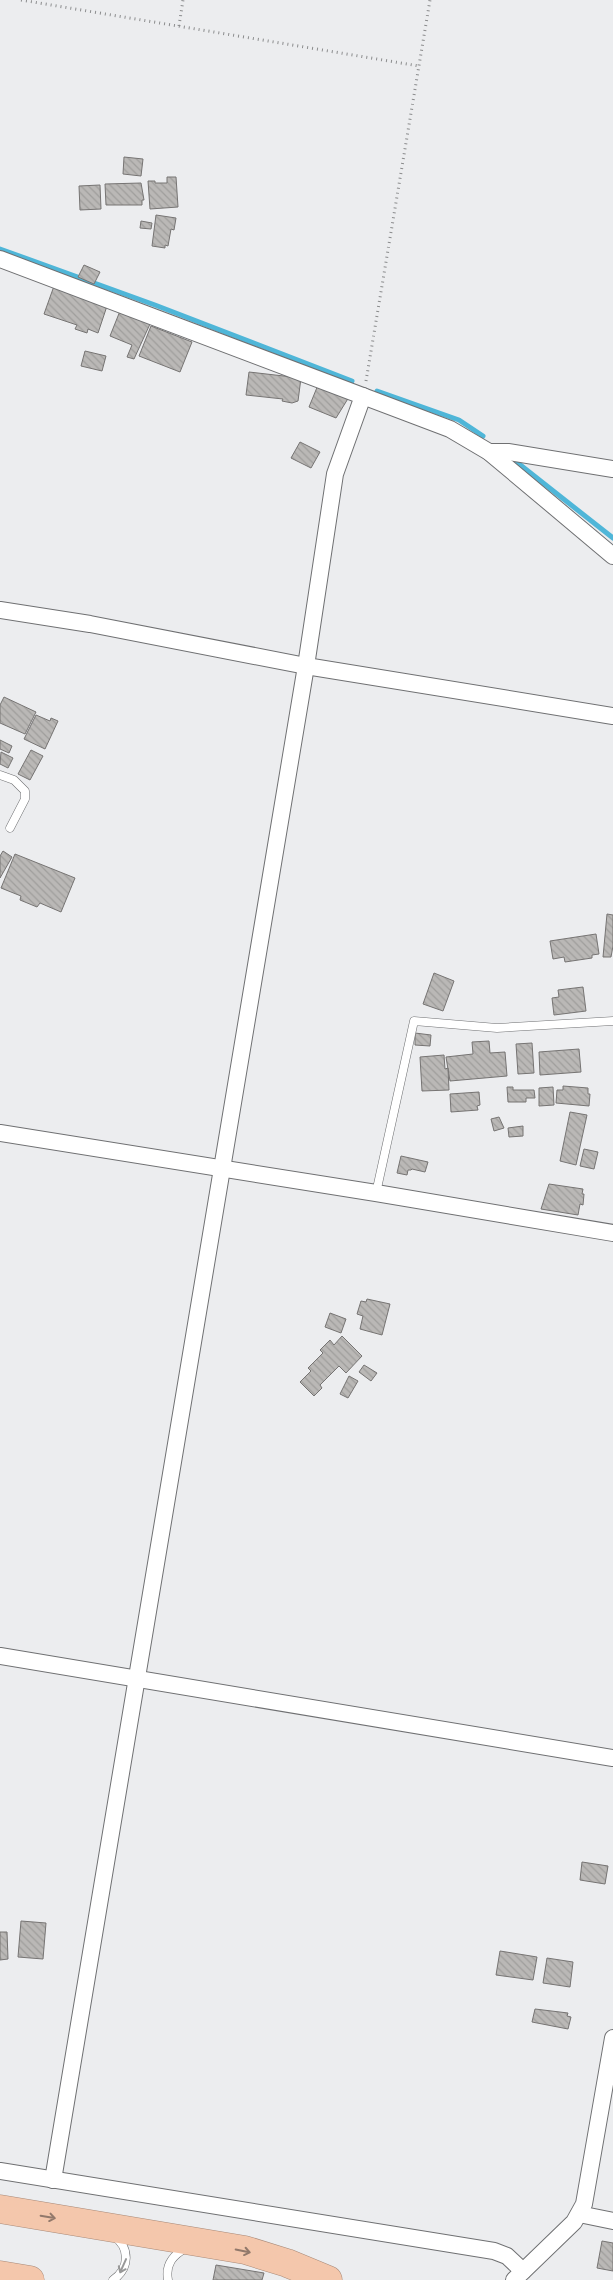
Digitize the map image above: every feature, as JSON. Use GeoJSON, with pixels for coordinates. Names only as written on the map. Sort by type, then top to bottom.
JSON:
{"type":"FeatureCollection","features":[{"type":"Feature","properties":{"kind":"highway"},"geometry":{"type":"LineString","coordinates":[[0,2209],[245,2250],[287,2263],[328,2280]]}},
{"type":"Feature","properties":{"kind":"highway"},"geometry":{"type":"LineString","coordinates":[[0,2275],[30,2280]]}},
{"type":"Feature","properties":{"kind":"street"},"geometry":{"type":"LineString","coordinates":[[0,259],[450,429],[489,452],[613,556]]}},
{"type":"Feature","properties":{"kind":"street"},"geometry":{"type":"LineString","coordinates":[[53,2180],[306,666],[335,474],[363,396]]}},
{"type":"Feature","properties":{"kind":"street"},"geometry":{"type":"LineString","coordinates":[[489,452],[508,452],[613,469]]}},
{"type":"Feature","properties":{"kind":"street"},"geometry":{"type":"LineString","coordinates":[[0,610],[90,624],[306,666],[613,716]]}},
{"type":"Feature","properties":{"kind":"street"},"geometry":{"type":"LineString","coordinates":[[0,1133],[613,1233]]}},
{"type":"Feature","properties":{"kind":"street"},"geometry":{"type":"LineString","coordinates":[[0,1656],[613,1758]]}},
{"type":"Feature","properties":{"kind":"street"},"geometry":{"type":"LineString","coordinates":[[0,2171],[494,2252],[508,2256],[519,2275],[567,2230],[579,2214],[587,2193],[613,2038]]}},
{"type":"Feature","properties":{"kind":"street"},"geometry":{"type":"LineString","coordinates":[[579,2214],[613,2220]]}},
{"type":"Feature","properties":{"kind":"lane"},"geometry":{"type":"LineString","coordinates":[[0,774],[14,780],[25,791],[25,799],[10,828]]}},
{"type":"Feature","properties":{"kind":"lane"},"geometry":{"type":"LineString","coordinates":[[376,1193],[414,1021],[498,1028],[613,1021]]}},
{"type":"Feature","properties":{"kind":"lane"},"geometry":{"type":"LineString","coordinates":[[100,2226],[117,2238],[127,2256],[125,2266],[113,2280]]}},
{"type":"Feature","properties":{"kind":"lane"},"geometry":{"type":"LineString","coordinates":[[168,2280],[169,2263],[176,2254],[186,2248],[208,2245]]}},
{"type":"Feature","properties":{"kind":"path"},"geometry":{"type":"LineString","coordinates":[[21,0],[418,66]]}},
{"type":"Feature","properties":{"kind":"path"},"geometry":{"type":"LineString","coordinates":[[179,26],[183,0]]}},
{"type":"Feature","properties":{"kind":"path"},"geometry":{"type":"LineString","coordinates":[[363,396],[430,0]]}},
{"type":"Feature","properties":{"kind":"building"},"geometry":{"type":"Polygon","coordinates":[[[124,157],[143,159],[141,176],[123,174],[124,157]]]}},
{"type":"Feature","properties":{"kind":"building"},"geometry":{"type":"Polygon","coordinates":[[[167,177],[176,177],[178,207],[150,209],[148,181],[167,183],[167,177]]]}},
{"type":"Feature","properties":{"kind":"building"},"geometry":{"type":"Polygon","coordinates":[[[141,183],[144,200],[142,200],[142,205],[106,205],[105,184],[141,183]]]}},
{"type":"Feature","properties":{"kind":"building"},"geometry":{"type":"Polygon","coordinates":[[[100,185],[101,209],[80,210],[79,186],[100,185]]]}},
{"type":"Feature","properties":{"kind":"building"},"geometry":{"type":"Polygon","coordinates":[[[156,215],[176,218],[174,230],[171,229],[168,246],[165,245],[165,248],[152,246],[156,215]]]}},
{"type":"Feature","properties":{"kind":"building"},"geometry":{"type":"Polygon","coordinates":[[[141,221],[152,223],[151,229],[140,228],[141,221]]]}},
{"type":"Feature","properties":{"kind":"building"},"geometry":{"type":"Polygon","coordinates":[[[84,265],[100,272],[94,284],[78,277],[84,265]]]}},
{"type":"Feature","properties":{"kind":"building"},"geometry":{"type":"Polygon","coordinates":[[[54,286],[107,306],[98,333],[88,329],[87,333],[75,329],[77,325],[44,314],[54,286]]]}},
{"type":"Feature","properties":{"kind":"building"},"geometry":{"type":"Polygon","coordinates":[[[120,311],[150,324],[134,359],[127,357],[132,345],[110,336],[120,311]]]}},
{"type":"Feature","properties":{"kind":"building"},"geometry":{"type":"Polygon","coordinates":[[[151,326],[192,342],[180,372],[139,356],[151,326]]]}},
{"type":"Feature","properties":{"kind":"building"},"geometry":{"type":"Polygon","coordinates":[[[85,351],[106,356],[102,371],[81,366],[85,351]]]}},
{"type":"Feature","properties":{"kind":"building"},"geometry":{"type":"Polygon","coordinates":[[[249,372],[301,378],[298,401],[292,403],[282,401],[283,399],[246,395],[249,372]]]}},
{"type":"Feature","properties":{"kind":"building"},"geometry":{"type":"Polygon","coordinates":[[[318,385],[349,397],[336,418],[309,407],[318,385]]]}},
{"type":"Feature","properties":{"kind":"building"},"geometry":{"type":"Polygon","coordinates":[[[300,442],[320,452],[311,468],[291,458],[300,442]]]}},
{"type":"Feature","properties":{"kind":"building"},"geometry":{"type":"Polygon","coordinates":[[[4,697],[36,712],[25,734],[0,723],[0,705],[4,697]]]}},
{"type":"Feature","properties":{"kind":"building"},"geometry":{"type":"Polygon","coordinates":[[[36,715],[50,721],[51,718],[58,721],[45,749],[24,739],[36,715]]]}},
{"type":"Feature","properties":{"kind":"building"},"geometry":{"type":"Polygon","coordinates":[[[0,740],[12,746],[9,753],[0,749],[0,740]]]}},
{"type":"Feature","properties":{"kind":"building"},"geometry":{"type":"Polygon","coordinates":[[[31,750],[43,756],[30,780],[18,774],[31,750]]]}},
{"type":"Feature","properties":{"kind":"building"},"geometry":{"type":"Polygon","coordinates":[[[1,752],[13,758],[8,768],[0,764],[1,752]]]}},
{"type":"Feature","properties":{"kind":"building"},"geometry":{"type":"Polygon","coordinates":[[[3,851],[12,857],[0,878],[0,856],[3,851]]]}},
{"type":"Feature","properties":{"kind":"building"},"geometry":{"type":"Polygon","coordinates":[[[15,854],[75,878],[61,912],[40,903],[37,907],[20,900],[21,896],[1,888],[15,854]]]}},
{"type":"Feature","properties":{"kind":"building"},"geometry":{"type":"Polygon","coordinates":[[[607,914],[613,915],[613,946],[611,957],[603,957],[607,914]]]}},
{"type":"Feature","properties":{"kind":"building"},"geometry":{"type":"Polygon","coordinates":[[[596,934],[599,954],[592,955],[592,958],[565,962],[564,957],[553,959],[550,941],[596,934]]]}},
{"type":"Feature","properties":{"kind":"building"},"geometry":{"type":"Polygon","coordinates":[[[434,973],[454,981],[443,1011],[423,1004],[434,973]]]}},
{"type":"Feature","properties":{"kind":"building"},"geometry":{"type":"Polygon","coordinates":[[[583,987],[586,1011],[554,1015],[552,998],[559,997],[558,990],[583,987]]]}},
{"type":"Feature","properties":{"kind":"building"},"geometry":{"type":"Polygon","coordinates":[[[415,1033],[431,1035],[430,1046],[415,1045],[415,1033]]]}},
{"type":"Feature","properties":{"kind":"building"},"geometry":{"type":"Polygon","coordinates":[[[489,1041],[490,1053],[505,1052],[507,1076],[450,1081],[446,1057],[473,1054],[472,1042],[489,1041]]]}},
{"type":"Feature","properties":{"kind":"building"},"geometry":{"type":"Polygon","coordinates":[[[532,1043],[534,1073],[518,1074],[516,1044],[532,1043]]]}},
{"type":"Feature","properties":{"kind":"building"},"geometry":{"type":"Polygon","coordinates":[[[579,1049],[581,1072],[540,1075],[539,1052],[579,1049]]]}},
{"type":"Feature","properties":{"kind":"building"},"geometry":{"type":"Polygon","coordinates":[[[444,1055],[445,1069],[448,1068],[449,1090],[422,1091],[420,1057],[444,1055]]]}},
{"type":"Feature","properties":{"kind":"building"},"geometry":{"type":"Polygon","coordinates":[[[563,1086],[588,1088],[588,1094],[590,1094],[589,1106],[556,1103],[557,1090],[563,1090],[563,1086]]]}},
{"type":"Feature","properties":{"kind":"building"},"geometry":{"type":"Polygon","coordinates":[[[507,1087],[513,1087],[513,1090],[534,1090],[535,1098],[526,1098],[526,1102],[508,1102],[507,1087]]]}},
{"type":"Feature","properties":{"kind":"building"},"geometry":{"type":"Polygon","coordinates":[[[553,1087],[554,1105],[539,1106],[539,1088],[553,1087]]]}},
{"type":"Feature","properties":{"kind":"building"},"geometry":{"type":"Polygon","coordinates":[[[479,1092],[480,1105],[477,1106],[478,1110],[451,1112],[450,1094],[479,1092]]]}},
{"type":"Feature","properties":{"kind":"building"},"geometry":{"type":"Polygon","coordinates":[[[570,1112],[587,1115],[576,1165],[560,1161],[570,1112]]]}},
{"type":"Feature","properties":{"kind":"building"},"geometry":{"type":"Polygon","coordinates":[[[499,1117],[504,1128],[494,1131],[491,1119],[499,1117]]]}},
{"type":"Feature","properties":{"kind":"building"},"geometry":{"type":"Polygon","coordinates":[[[523,1126],[523,1136],[509,1137],[508,1128],[523,1126]]]}},
{"type":"Feature","properties":{"kind":"building"},"geometry":{"type":"Polygon","coordinates":[[[584,1149],[598,1152],[594,1169],[580,1166],[584,1149]]]}},
{"type":"Feature","properties":{"kind":"building"},"geometry":{"type":"Polygon","coordinates":[[[401,1156],[428,1162],[425,1172],[412,1169],[408,1170],[407,1175],[397,1173],[401,1156]]]}},
{"type":"Feature","properties":{"kind":"building"},"geometry":{"type":"Polygon","coordinates":[[[549,1184],[583,1189],[583,1205],[580,1204],[578,1215],[541,1209],[549,1184]]]}},
{"type":"Feature","properties":{"kind":"building"},"geometry":{"type":"Polygon","coordinates":[[[367,1299],[390,1304],[382,1335],[360,1329],[363,1316],[357,1314],[361,1301],[366,1302],[367,1299]]]}},
{"type":"Feature","properties":{"kind":"building"},"geometry":{"type":"Polygon","coordinates":[[[330,1313],[346,1319],[341,1333],[325,1327],[330,1313]]]}},
{"type":"Feature","properties":{"kind":"building"},"geometry":{"type":"Polygon","coordinates":[[[342,1336],[362,1356],[346,1373],[339,1366],[320,1385],[322,1388],[314,1396],[300,1382],[311,1371],[308,1368],[323,1353],[320,1350],[330,1340],[334,1345],[342,1336]]]}},
{"type":"Feature","properties":{"kind":"building"},"geometry":{"type":"Polygon","coordinates":[[[364,1365],[377,1373],[371,1381],[359,1372],[364,1365]]]}},
{"type":"Feature","properties":{"kind":"building"},"geometry":{"type":"Polygon","coordinates":[[[349,1376],[358,1381],[348,1398],[340,1394],[349,1376]]]}},
{"type":"Feature","properties":{"kind":"building"},"geometry":{"type":"Polygon","coordinates":[[[582,1862],[608,1866],[605,1884],[580,1880],[582,1862]]]}},
{"type":"Feature","properties":{"kind":"building"},"geometry":{"type":"Polygon","coordinates":[[[21,1921],[46,1923],[43,1959],[18,1957],[21,1921]]]}},
{"type":"Feature","properties":{"kind":"building"},"geometry":{"type":"Polygon","coordinates":[[[0,1932],[7,1932],[8,1959],[0,1960],[0,1932]]]}},
{"type":"Feature","properties":{"kind":"building"},"geometry":{"type":"Polygon","coordinates":[[[500,1951],[537,1957],[533,1980],[496,1975],[500,1951]]]}},
{"type":"Feature","properties":{"kind":"building"},"geometry":{"type":"Polygon","coordinates":[[[547,1958],[573,1962],[570,1987],[543,1983],[547,1958]]]}},
{"type":"Feature","properties":{"kind":"building"},"geometry":{"type":"Polygon","coordinates":[[[535,2009],[568,2013],[567,2016],[571,2017],[568,2029],[532,2022],[535,2009]]]}},
{"type":"Feature","properties":{"kind":"building"},"geometry":{"type":"Polygon","coordinates":[[[602,2241],[613,2243],[613,2271],[597,2268],[602,2241]]]}},
{"type":"Feature","properties":{"kind":"building"},"geometry":{"type":"Polygon","coordinates":[[[216,2265],[264,2273],[262,2280],[213,2280],[216,2265]]]}},
{"type":"Feature","properties":{"kind":"waterway"},"geometry":{"type":"LineString","coordinates":[[0,249],[155,305],[352,381]]}},
{"type":"Feature","properties":{"kind":"waterway"},"geometry":{"type":"LineString","coordinates":[[377,391],[459,420],[483,436]]}},
{"type":"Feature","properties":{"kind":"waterway"},"geometry":{"type":"LineString","coordinates":[[514,460],[613,538]]}}]}
